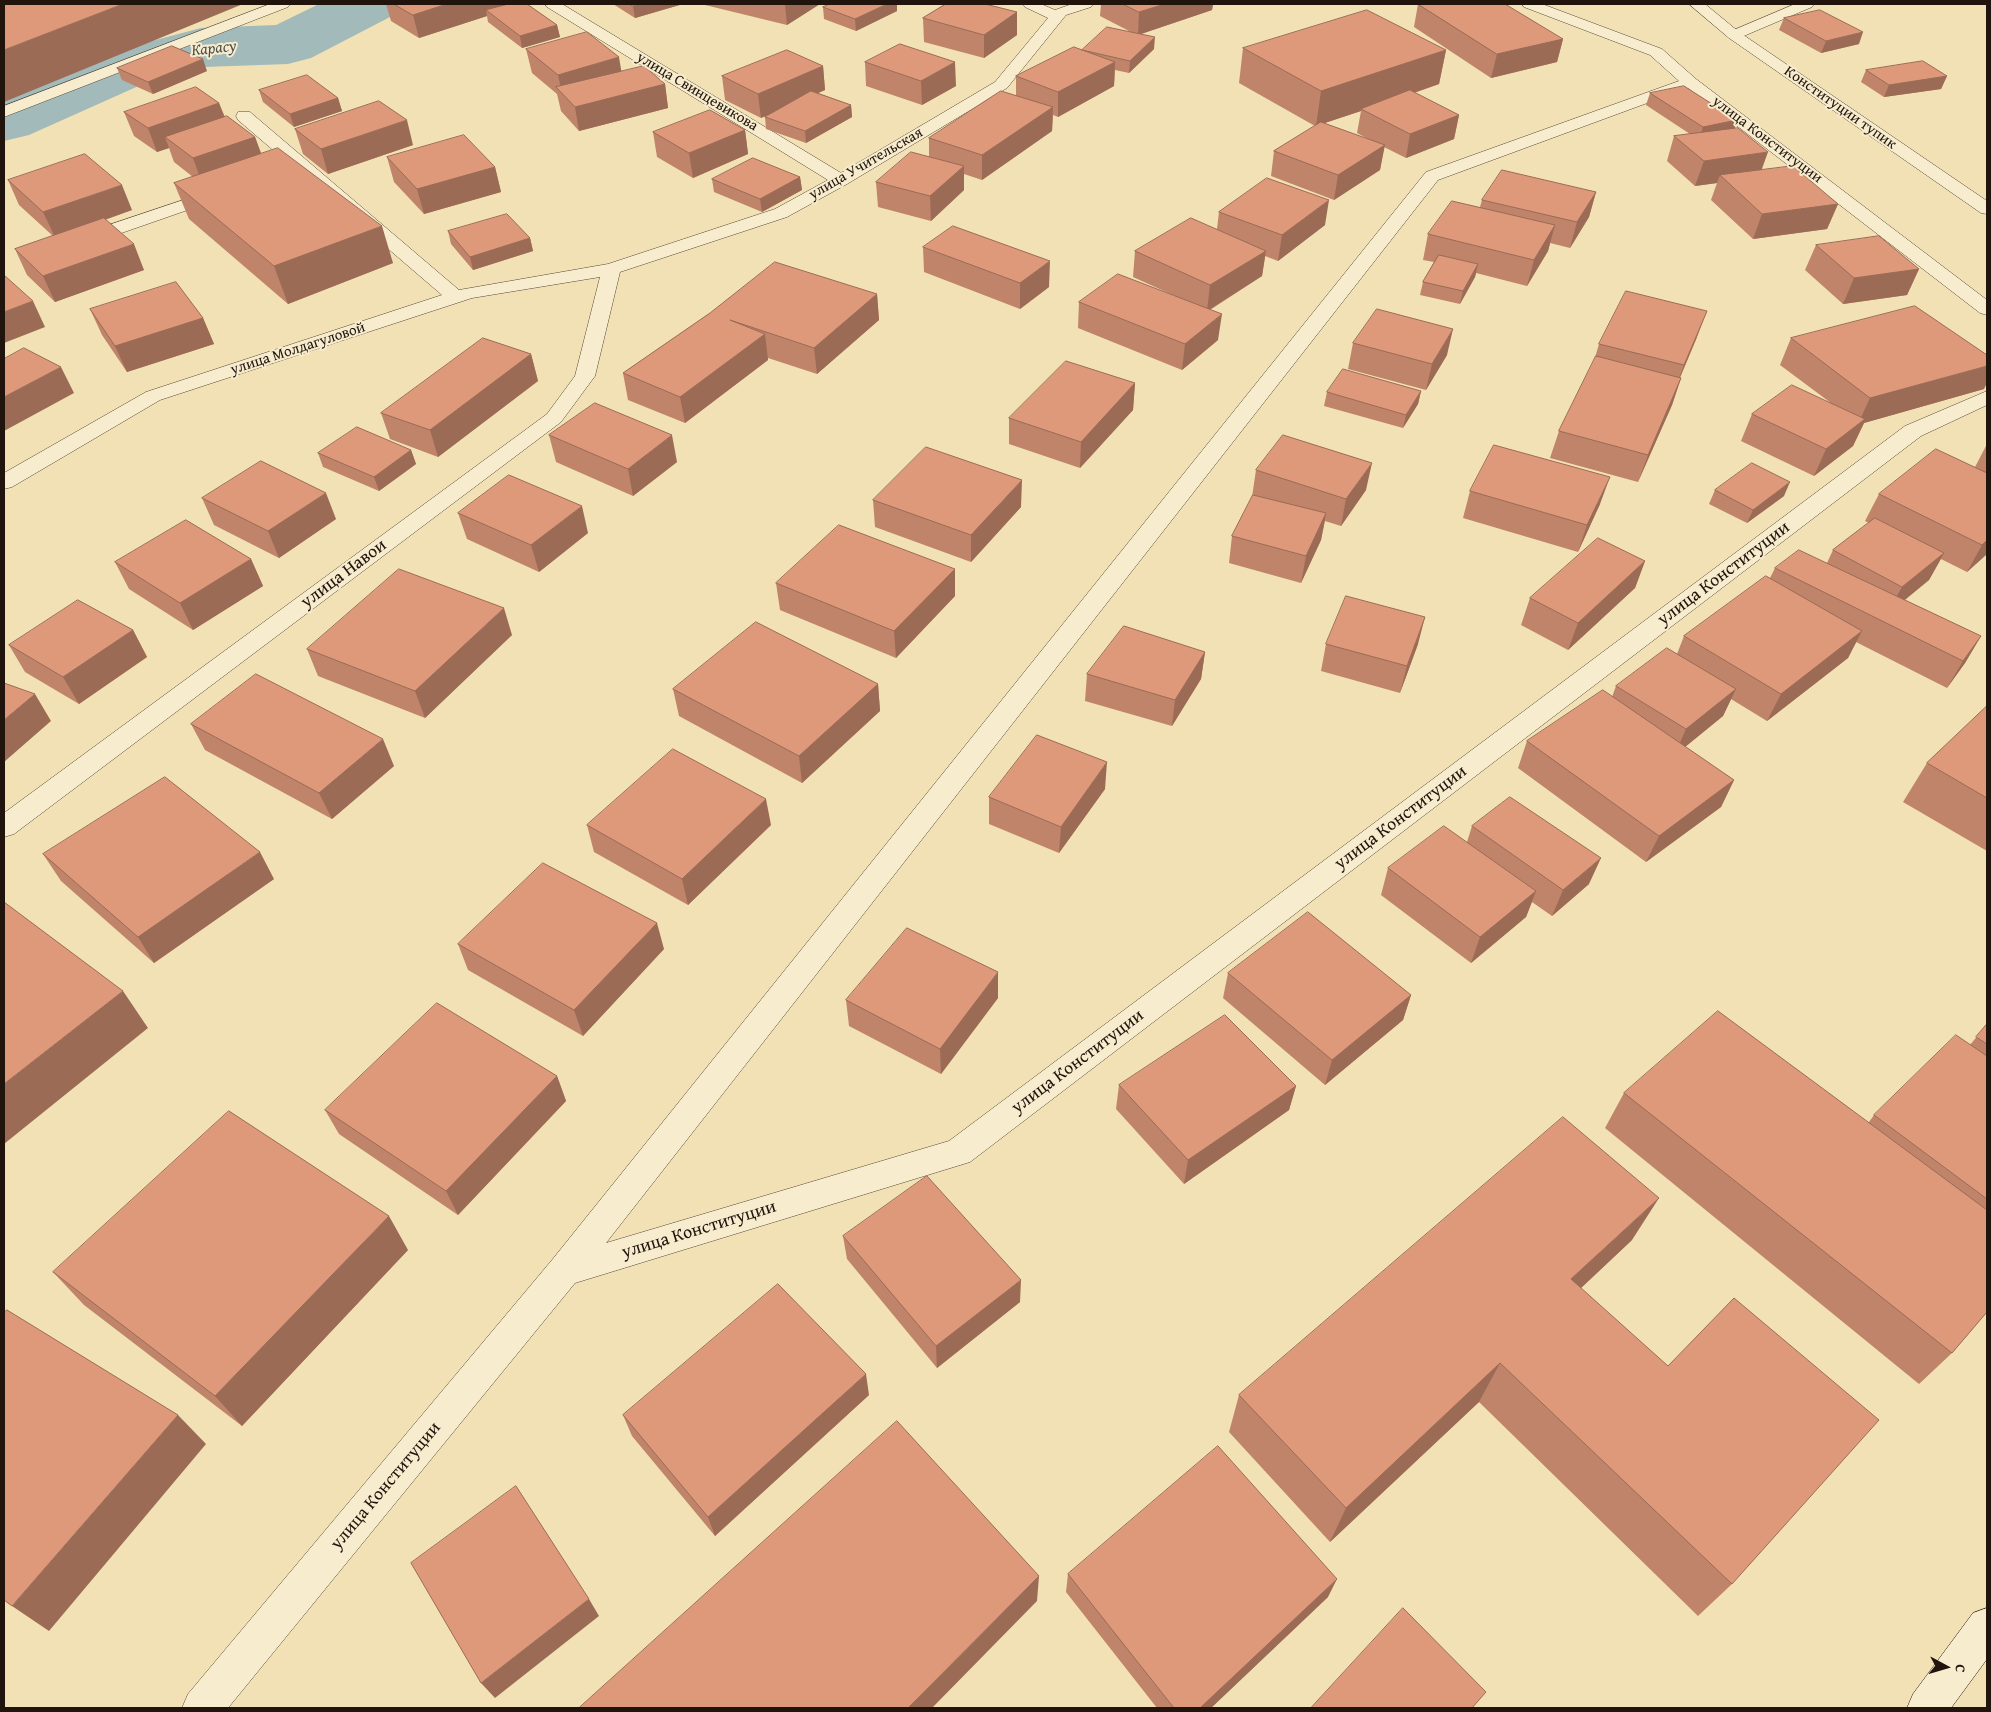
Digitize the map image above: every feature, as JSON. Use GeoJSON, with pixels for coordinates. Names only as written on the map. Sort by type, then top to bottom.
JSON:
{"type":"FeatureCollection","features":[{"type":"Feature","properties":{"kind":"street"},"geometry":{"type":"LineString","coordinates":[[4,112],[283,4]]}},
{"type":"Feature","properties":{"kind":"street","name":"улица Свинцевикова"},"geometry":{"type":"LineString","coordinates":[[552,4],[841,180]]}},
{"type":"Feature","properties":{"kind":"street"},"geometry":{"type":"LineString","coordinates":[[1030,4],[1057,18]]}},
{"type":"Feature","properties":{"kind":"street","name":"улица Учительская"},"geometry":{"type":"LineString","coordinates":[[611,269],[781,213],[841,180],[1001,85],[1061,12],[1086,4]]}},
{"type":"Feature","properties":{"kind":"street","name":"улица Конституции"},"geometry":{"type":"LineString","coordinates":[[1530,4],[1656,52],[1690,82],[1987,309]]}},
{"type":"Feature","properties":{"kind":"street","name":"Конституции тупик"},"geometry":{"type":"LineString","coordinates":[[1696,4],[1734,34],[1987,209]]}},
{"type":"Feature","properties":{"kind":"street"},"geometry":{"type":"LineString","coordinates":[[1734,34],[1807,4]]}},
{"type":"Feature","properties":{"kind":"street"},"geometry":{"type":"LineString","coordinates":[[564,1271],[1432,176],[1690,82]]}},
{"type":"Feature","properties":{"kind":"street"},"geometry":{"type":"LineString","coordinates":[[244,116],[456,297]]}},
{"type":"Feature","properties":{"kind":"street"},"geometry":{"type":"LineString","coordinates":[[282,171],[301,164]]}},
{"type":"Feature","properties":{"kind":"street"},"geometry":{"type":"LineString","coordinates":[[62,247],[236,187]]}},
{"type":"Feature","properties":{"kind":"street","name":"улица Молдагуловой"},"geometry":{"type":"LineString","coordinates":[[4,482],[153,396],[469,293],[611,269]]}},
{"type":"Feature","properties":{"kind":"street","name":"улица Навои"},"geometry":{"type":"LineString","coordinates":[[4,827],[554,418],[585,376],[611,269]]}},
{"type":"Feature","properties":{"kind":"street","name":"улица Конституции"},"geometry":{"type":"LineString","coordinates":[[202,1708],[564,1271],[959,1152],[1914,431],[1987,397]]}},
{"type":"Feature","properties":{"kind":"street"},"geometry":{"type":"LineString","coordinates":[[1927,1708],[1987,1627]]}},
{"type":"Feature","properties":{"kind":"building"},"geometry":{"type":"Polygon","coordinates":[[[4,4],[123,4],[4,50],[4,4]]]}},
{"type":"Feature","properties":{"kind":"building"},"geometry":{"type":"Polygon","coordinates":[[[394,4],[447,4],[413,15],[394,4]]]}},
{"type":"Feature","properties":{"kind":"building"},"geometry":{"type":"Polygon","coordinates":[[[509,4],[527,4],[557,25],[520,36],[486,10],[509,4]]]}},
{"type":"Feature","properties":{"kind":"building"},"geometry":{"type":"Polygon","coordinates":[[[830,4],[887,4],[855,19],[823,7],[830,4]]]}},
{"type":"Feature","properties":{"kind":"building"},"geometry":{"type":"Polygon","coordinates":[[[946,4],[985,4],[1017,12],[984,35],[923,18],[946,4]]]}},
{"type":"Feature","properties":{"kind":"building"},"geometry":{"type":"Polygon","coordinates":[[[1123,4],[1165,4],[1139,12],[1123,4]]]}},
{"type":"Feature","properties":{"kind":"building"},"geometry":{"type":"Polygon","coordinates":[[[1418,4],[1505,4],[1563,39],[1497,54],[1418,4]]]}},
{"type":"Feature","properties":{"kind":"building"},"geometry":{"type":"Polygon","coordinates":[[[1367,10],[1446,50],[1321,91],[1243,48],[1367,10]]]}},
{"type":"Feature","properties":{"kind":"building"},"geometry":{"type":"Polygon","coordinates":[[[1820,10],[1863,32],[1826,41],[1784,18],[1820,10]]]}},
{"type":"Feature","properties":{"kind":"building"},"geometry":{"type":"Polygon","coordinates":[[[1107,27],[1155,37],[1130,61],[1082,50],[1107,27]]]}},
{"type":"Feature","properties":{"kind":"building"},"geometry":{"type":"Polygon","coordinates":[[[587,32],[619,57],[558,75],[526,49],[587,32]]]}},
{"type":"Feature","properties":{"kind":"building"},"geometry":{"type":"Polygon","coordinates":[[[900,44],[955,62],[921,81],[865,62],[900,44]]]}},
{"type":"Feature","properties":{"kind":"building"},"geometry":{"type":"Polygon","coordinates":[[[172,46],[203,59],[148,82],[117,68],[172,46]]]}},
{"type":"Feature","properties":{"kind":"building"},"geometry":{"type":"Polygon","coordinates":[[[1074,47],[1115,62],[1058,92],[1016,76],[1074,47]]]}},
{"type":"Feature","properties":{"kind":"building"},"geometry":{"type":"Polygon","coordinates":[[[787,50],[823,66],[758,94],[722,76],[787,50]]]}},
{"type":"Feature","properties":{"kind":"building"},"geometry":{"type":"Polygon","coordinates":[[[1923,61],[1947,76],[1889,85],[1866,70],[1923,61]]]}},
{"type":"Feature","properties":{"kind":"building"},"geometry":{"type":"Polygon","coordinates":[[[644,66],[665,84],[575,107],[556,87],[644,66]]]}},
{"type":"Feature","properties":{"kind":"building"},"geometry":{"type":"Polygon","coordinates":[[[307,75],[338,98],[290,114],[259,90],[307,75]]]}},
{"type":"Feature","properties":{"kind":"building"},"geometry":{"type":"Polygon","coordinates":[[[1684,86],[1737,120],[1703,127],[1650,93],[1684,86]]]}},
{"type":"Feature","properties":{"kind":"building"},"geometry":{"type":"Polygon","coordinates":[[[196,87],[219,103],[148,128],[124,112],[196,87]]]}},
{"type":"Feature","properties":{"kind":"building"},"geometry":{"type":"Polygon","coordinates":[[[1410,90],[1459,115],[1410,134],[1361,109],[1410,90]]]}},
{"type":"Feature","properties":{"kind":"building"},"geometry":{"type":"Polygon","coordinates":[[[811,91],[851,105],[805,131],[765,117],[811,91]]]}},
{"type":"Feature","properties":{"kind":"building"},"geometry":{"type":"Polygon","coordinates":[[[1001,91],[1053,107],[982,155],[929,138],[1001,91]]]}},
{"type":"Feature","properties":{"kind":"building"},"geometry":{"type":"Polygon","coordinates":[[[379,101],[407,120],[321,149],[295,129],[379,101]]]}},
{"type":"Feature","properties":{"kind":"building"},"geometry":{"type":"Polygon","coordinates":[[[710,110],[745,130],[689,153],[653,132],[710,110]]]}},
{"type":"Feature","properties":{"kind":"building"},"geometry":{"type":"Polygon","coordinates":[[[227,116],[255,137],[193,158],[165,137],[227,116]]]}},
{"type":"Feature","properties":{"kind":"building"},"geometry":{"type":"Polygon","coordinates":[[[1321,122],[1385,145],[1338,175],[1274,151],[1321,122]]]}},
{"type":"Feature","properties":{"kind":"building"},"geometry":{"type":"Polygon","coordinates":[[[1738,128],[1768,152],[1704,161],[1674,136],[1738,128]]]}},
{"type":"Feature","properties":{"kind":"building"},"geometry":{"type":"Polygon","coordinates":[[[464,135],[495,167],[417,189],[387,157],[464,135]]]}},
{"type":"Feature","properties":{"kind":"building"},"geometry":{"type":"Polygon","coordinates":[[[278,148],[382,226],[274,266],[174,183],[278,148]]]}},
{"type":"Feature","properties":{"kind":"building"},"geometry":{"type":"Polygon","coordinates":[[[911,152],[964,166],[930,196],[876,182],[911,152]]]}},
{"type":"Feature","properties":{"kind":"building"},"geometry":{"type":"Polygon","coordinates":[[[85,154],[122,185],[43,212],[8,180],[85,154]]]}},
{"type":"Feature","properties":{"kind":"building"},"geometry":{"type":"Polygon","coordinates":[[[753,158],[800,177],[760,199],[712,179],[753,158]]]}},
{"type":"Feature","properties":{"kind":"building"},"geometry":{"type":"Polygon","coordinates":[[[1793,166],[1838,204],[1762,214],[1720,175],[1793,166]]]}},
{"type":"Feature","properties":{"kind":"building"},"geometry":{"type":"Polygon","coordinates":[[[1502,170],[1596,192],[1577,222],[1482,200],[1502,170]]]}},
{"type":"Feature","properties":{"kind":"building"},"geometry":{"type":"Polygon","coordinates":[[[1267,178],[1329,200],[1282,235],[1219,212],[1267,178]]]}},
{"type":"Feature","properties":{"kind":"building"},"geometry":{"type":"Polygon","coordinates":[[[1452,201],[1555,225],[1534,260],[1428,234],[1452,201]]]}},
{"type":"Feature","properties":{"kind":"building"},"geometry":{"type":"Polygon","coordinates":[[[507,214],[530,238],[470,257],[448,231],[507,214]]]}},
{"type":"Feature","properties":{"kind":"building"},"geometry":{"type":"Polygon","coordinates":[[[104,218],[134,244],[43,276],[15,249],[104,218]]]}},
{"type":"Feature","properties":{"kind":"building"},"geometry":{"type":"Polygon","coordinates":[[[1191,218],[1266,251],[1210,285],[1135,251],[1191,218]]]}},
{"type":"Feature","properties":{"kind":"building"},"geometry":{"type":"Polygon","coordinates":[[[953,226],[1050,261],[1020,283],[923,247],[953,226]]]}},
{"type":"Feature","properties":{"kind":"building"},"geometry":{"type":"Polygon","coordinates":[[[1879,236],[1919,269],[1854,278],[1816,245],[1879,236]]]}},
{"type":"Feature","properties":{"kind":"building"},"geometry":{"type":"Polygon","coordinates":[[[1439,255],[1478,264],[1463,291],[1423,282],[1439,255]]]}},
{"type":"Feature","properties":{"kind":"building"},"geometry":{"type":"Polygon","coordinates":[[[775,262],[877,294],[814,348],[730,320],[765,334],[680,397],[623,373],[710,313],[775,262]]]}},
{"type":"Feature","properties":{"kind":"building"},"geometry":{"type":"Polygon","coordinates":[[[1118,274],[1222,314],[1185,344],[1079,302],[1118,274]]]}},
{"type":"Feature","properties":{"kind":"building"},"geometry":{"type":"Polygon","coordinates":[[[4,275],[33,301],[4,312],[4,275]]]}},
{"type":"Feature","properties":{"kind":"building"},"geometry":{"type":"Polygon","coordinates":[[[176,282],[203,318],[115,346],[90,309],[176,282]]]}},
{"type":"Feature","properties":{"kind":"building"},"geometry":{"type":"Polygon","coordinates":[[[1626,291],[1707,311],[1684,365],[1599,344],[1626,291]]]}},
{"type":"Feature","properties":{"kind":"building"},"geometry":{"type":"Polygon","coordinates":[[[1915,306],[1987,355],[1987,366],[1870,398],[1791,338],[1915,306]]]}},
{"type":"Feature","properties":{"kind":"building"},"geometry":{"type":"Polygon","coordinates":[[[1377,309],[1453,329],[1432,364],[1353,343],[1377,309]]]}},
{"type":"Feature","properties":{"kind":"building"},"geometry":{"type":"Polygon","coordinates":[[[483,338],[531,354],[430,430],[381,413],[483,338]]]}},
{"type":"Feature","properties":{"kind":"building"},"geometry":{"type":"Polygon","coordinates":[[[24,348],[61,367],[4,397],[4,359],[24,348]]]}},
{"type":"Feature","properties":{"kind":"building"},"geometry":{"type":"Polygon","coordinates":[[[1596,356],[1681,378],[1648,455],[1559,431],[1596,356]]]}},
{"type":"Feature","properties":{"kind":"building"},"geometry":{"type":"Polygon","coordinates":[[[1066,361],[1135,383],[1081,442],[1009,418],[1066,361]]]}},
{"type":"Feature","properties":{"kind":"building"},"geometry":{"type":"Polygon","coordinates":[[[1343,369],[1421,391],[1406,415],[1327,392],[1343,369]]]}},
{"type":"Feature","properties":{"kind":"building"},"geometry":{"type":"Polygon","coordinates":[[[1792,385],[1865,419],[1826,449],[1752,414],[1792,385]]]}},
{"type":"Feature","properties":{"kind":"building"},"geometry":{"type":"Polygon","coordinates":[[[595,403],[672,435],[628,469],[549,435],[595,403]]]}},
{"type":"Feature","properties":{"kind":"building"},"geometry":{"type":"Polygon","coordinates":[[[357,427],[411,450],[374,477],[318,453],[357,427]]]}},
{"type":"Feature","properties":{"kind":"building"},"geometry":{"type":"Polygon","coordinates":[[[1283,435],[1372,463],[1346,499],[1256,470],[1283,435]]]}},
{"type":"Feature","properties":{"kind":"building"},"geometry":{"type":"Polygon","coordinates":[[[1494,445],[1610,477],[1587,525],[1470,491],[1494,445]]]}},
{"type":"Feature","properties":{"kind":"building"},"geometry":{"type":"Polygon","coordinates":[[[926,447],[1022,480],[971,535],[873,500],[926,447]]]}},
{"type":"Feature","properties":{"kind":"building"},"geometry":{"type":"Polygon","coordinates":[[[1936,449],[1987,473],[1987,540],[1982,545],[1879,494],[1936,449]]]}},
{"type":"Feature","properties":{"kind":"building"},"geometry":{"type":"Polygon","coordinates":[[[261,461],[326,493],[268,531],[202,498],[261,461]]]}},
{"type":"Feature","properties":{"kind":"building"},"geometry":{"type":"Polygon","coordinates":[[[1752,463],[1790,482],[1753,510],[1715,490],[1752,463]]]}},
{"type":"Feature","properties":{"kind":"building"},"geometry":{"type":"Polygon","coordinates":[[[509,475],[582,506],[531,545],[458,513],[509,475]]]}},
{"type":"Feature","properties":{"kind":"building"},"geometry":{"type":"Polygon","coordinates":[[[1253,495],[1326,513],[1306,556],[1232,536],[1253,495]]]}},
{"type":"Feature","properties":{"kind":"building"},"geometry":{"type":"Polygon","coordinates":[[[1875,518],[1944,553],[1902,587],[1833,550],[1875,518]]]}},
{"type":"Feature","properties":{"kind":"building"},"geometry":{"type":"Polygon","coordinates":[[[186,520],[251,559],[180,603],[115,562],[186,520]]]}},
{"type":"Feature","properties":{"kind":"building"},"geometry":{"type":"Polygon","coordinates":[[[839,525],[955,569],[894,631],[776,583],[839,525]]]}},
{"type":"Feature","properties":{"kind":"building"},"geometry":{"type":"Polygon","coordinates":[[[1598,538],[1645,561],[1578,623],[1530,598],[1598,538]]]}},
{"type":"Feature","properties":{"kind":"building"},"geometry":{"type":"Polygon","coordinates":[[[1799,550],[1981,636],[1963,661],[1775,568],[1799,550]]]}},
{"type":"Feature","properties":{"kind":"building"},"geometry":{"type":"Polygon","coordinates":[[[399,569],[504,608],[415,691],[307,649],[399,569]]]}},
{"type":"Feature","properties":{"kind":"building"},"geometry":{"type":"Polygon","coordinates":[[[1766,576],[1862,631],[1781,694],[1684,636],[1766,576]]]}},
{"type":"Feature","properties":{"kind":"building"},"geometry":{"type":"Polygon","coordinates":[[[1346,596],[1425,617],[1407,666],[1326,644],[1346,596]]]}},
{"type":"Feature","properties":{"kind":"building"},"geometry":{"type":"Polygon","coordinates":[[[78,600],[133,630],[63,677],[9,645],[78,600]]]}},
{"type":"Feature","properties":{"kind":"building"},"geometry":{"type":"Polygon","coordinates":[[[756,622],[878,684],[799,756],[673,689],[756,622]]]}},
{"type":"Feature","properties":{"kind":"building"},"geometry":{"type":"Polygon","coordinates":[[[1124,626],[1205,652],[1175,700],[1087,674],[1124,626]]]}},
{"type":"Feature","properties":{"kind":"building"},"geometry":{"type":"Polygon","coordinates":[[[1667,648],[1736,689],[1686,729],[1616,686],[1667,648]]]}},
{"type":"Feature","properties":{"kind":"building"},"geometry":{"type":"Polygon","coordinates":[[[256,674],[383,739],[319,793],[191,724],[256,674]]]}},
{"type":"Feature","properties":{"kind":"building"},"geometry":{"type":"Polygon","coordinates":[[[4,683],[35,694],[4,720],[4,683]]]}},
{"type":"Feature","properties":{"kind":"building"},"geometry":{"type":"Polygon","coordinates":[[[1603,690],[1734,780],[1659,836],[1527,741],[1603,690]]]}},
{"type":"Feature","properties":{"kind":"building"},"geometry":{"type":"Polygon","coordinates":[[[1987,706],[1987,798],[1927,763],[1987,706]]]}},
{"type":"Feature","properties":{"kind":"building"},"geometry":{"type":"Polygon","coordinates":[[[1037,735],[1107,762],[1061,827],[989,797],[1037,735]]]}},
{"type":"Feature","properties":{"kind":"building"},"geometry":{"type":"Polygon","coordinates":[[[673,749],[766,799],[682,879],[587,825],[673,749]]]}},
{"type":"Feature","properties":{"kind":"building"},"geometry":{"type":"Polygon","coordinates":[[[165,777],[260,852],[138,937],[43,854],[165,777]]]}},
{"type":"Feature","properties":{"kind":"building"},"geometry":{"type":"Polygon","coordinates":[[[1510,797],[1601,858],[1563,890],[1472,826],[1510,797]]]}},
{"type":"Feature","properties":{"kind":"building"},"geometry":{"type":"Polygon","coordinates":[[[1444,826],[1536,891],[1480,937],[1388,868],[1444,826]]]}},
{"type":"Feature","properties":{"kind":"building"},"geometry":{"type":"Polygon","coordinates":[[[543,863],[657,923],[574,1010],[458,944],[543,863]]]}},
{"type":"Feature","properties":{"kind":"building"},"geometry":{"type":"Polygon","coordinates":[[[4,902],[123,991],[4,1084],[4,902]]]}},
{"type":"Feature","properties":{"kind":"building"},"geometry":{"type":"Polygon","coordinates":[[[1308,912],[1411,995],[1332,1060],[1228,973],[1308,912]]]}},
{"type":"Feature","properties":{"kind":"building"},"geometry":{"type":"Polygon","coordinates":[[[907,928],[998,972],[940,1049],[846,1000],[907,928]]]}},
{"type":"Feature","properties":{"kind":"building"},"geometry":{"type":"Polygon","coordinates":[[[437,1003],[557,1076],[446,1191],[325,1110],[437,1003]]]}},
{"type":"Feature","properties":{"kind":"building"},"geometry":{"type":"Polygon","coordinates":[[[1718,1011],[1987,1210],[1987,1312],[1952,1353],[1624,1093],[1718,1011]]]}},
{"type":"Feature","properties":{"kind":"building"},"geometry":{"type":"Polygon","coordinates":[[[1225,1015],[1296,1086],[1188,1160],[1119,1085],[1225,1015]]]}},
{"type":"Feature","properties":{"kind":"building"},"geometry":{"type":"Polygon","coordinates":[[[1987,1024],[1987,1044],[1976,1037],[1987,1024]]]}},
{"type":"Feature","properties":{"kind":"building"},"geometry":{"type":"Polygon","coordinates":[[[1956,1035],[1987,1056],[1987,1199],[1874,1115],[1956,1035]]]}},
{"type":"Feature","properties":{"kind":"building"},"geometry":{"type":"Polygon","coordinates":[[[229,1111],[389,1216],[215,1396],[53,1272],[229,1111]]]}},
{"type":"Feature","properties":{"kind":"building"},"geometry":{"type":"Polygon","coordinates":[[[1563,1117],[1659,1198],[1571,1279],[1668,1366],[1734,1298],[1879,1420],[1732,1584],[1500,1363],[1346,1508],[1239,1395],[1563,1117]]]}},
{"type":"Feature","properties":{"kind":"building"},"geometry":{"type":"Polygon","coordinates":[[[927,1176],[1021,1280],[936,1346],[843,1236],[927,1176]]]}},
{"type":"Feature","properties":{"kind":"building"},"geometry":{"type":"Polygon","coordinates":[[[778,1284],[866,1374],[708,1517],[623,1415],[778,1284]]]}},
{"type":"Feature","properties":{"kind":"building"},"geometry":{"type":"Polygon","coordinates":[[[7,1310],[178,1415],[12,1606],[4,1600],[4,1313],[7,1310]]]}},
{"type":"Feature","properties":{"kind":"building"},"geometry":{"type":"Polygon","coordinates":[[[897,1421],[1039,1576],[908,1708],[579,1708],[897,1421]]]}},
{"type":"Feature","properties":{"kind":"building"},"geometry":{"type":"Polygon","coordinates":[[[1218,1446],[1337,1579],[1200,1708],[1174,1708],[1068,1574],[1218,1446]]]}},
{"type":"Feature","properties":{"kind":"building"},"geometry":{"type":"Polygon","coordinates":[[[516,1486],[589,1599],[481,1683],[411,1563],[516,1486]]]}},
{"type":"Feature","properties":{"kind":"building"},"geometry":{"type":"Polygon","coordinates":[[[1403,1608],[1486,1692],[1472,1708],[1311,1708],[1403,1608]]]}},
{"type":"Feature","properties":{"kind":"waterway","name":"Карасу"},"geometry":{"type":"LineString","coordinates":[[4,120],[119,70],[201,48],[288,44],[368,4]]}}]}
